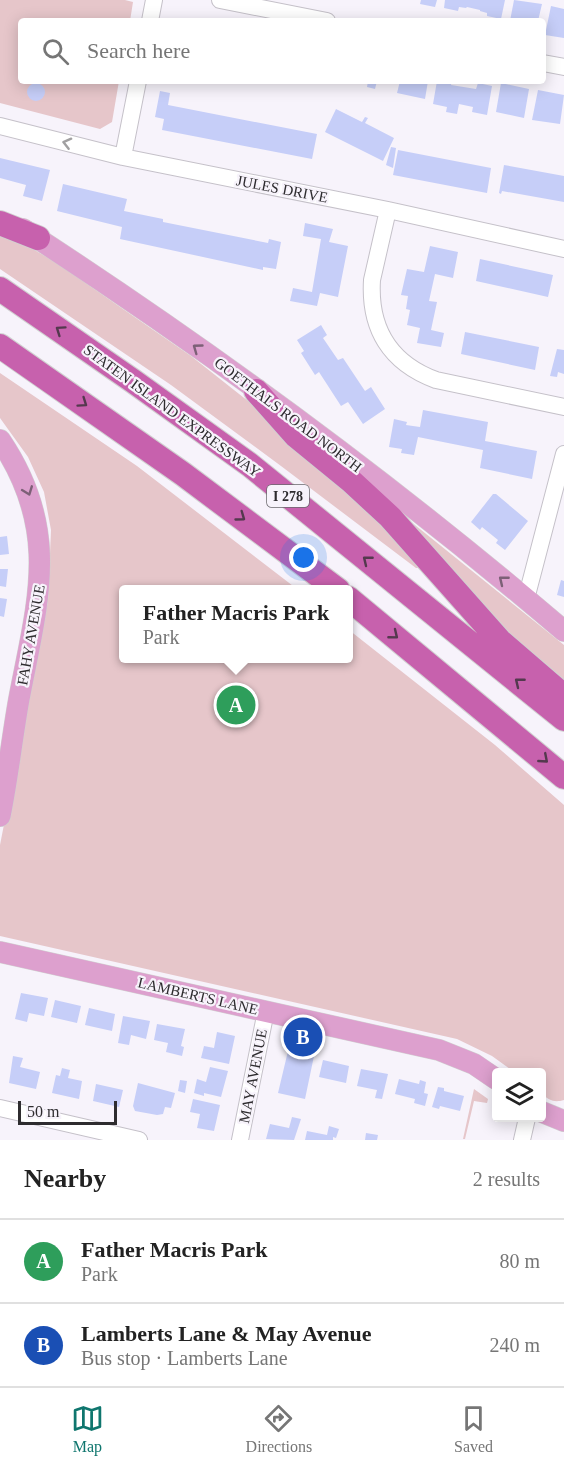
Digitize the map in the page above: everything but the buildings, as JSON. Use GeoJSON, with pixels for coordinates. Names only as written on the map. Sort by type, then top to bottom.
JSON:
{"type":"FeatureCollection","features":[{"type":"Feature","properties":{"kind":"highway"},"geometry":{"type":"LineString","coordinates":[[0,223],[38,238]]}},
{"type":"Feature","properties":{"kind":"highway","name":"STATEN ISLAND EXPRESSWAY"},"geometry":{"type":"LineString","coordinates":[[0,289],[250,465],[564,719]]}},
{"type":"Feature","properties":{"kind":"highway"},"geometry":{"type":"LineString","coordinates":[[0,346],[183,474],[331,585]]}},
{"type":"Feature","properties":{"kind":"highway"},"geometry":{"type":"LineString","coordinates":[[256,391],[296,436],[351,481],[390,517],[500,641],[564,696]]}},
{"type":"Feature","properties":{"kind":"highway"},"geometry":{"type":"LineString","coordinates":[[353,602],[564,777]]}},
{"type":"Feature","properties":{"kind":"main road","name":"GOETHALS ROAD NORTH"},"geometry":{"type":"LineString","coordinates":[[0,213],[256,391],[356,465],[564,631]]}},
{"type":"Feature","properties":{"kind":"main road","name":"FAHY AVENUE"},"geometry":{"type":"LineString","coordinates":[[0,440],[22,476],[31,499],[41,560],[37,608],[0,816]]}},
{"type":"Feature","properties":{"kind":"main road","name":"FAHY AVENUE"},"geometry":{"type":"LineString","coordinates":[[0,766],[14,730]]}},
{"type":"Feature","properties":{"kind":"main road","name":"LAMBERTS LANE"},"geometry":{"type":"LineString","coordinates":[[0,952],[445,1052],[474,1064],[492,1076]]}},
{"type":"Feature","properties":{"kind":"main road"},"geometry":{"type":"LineString","coordinates":[[546,1114],[564,1121]]}},
{"type":"Feature","properties":{"kind":"street"},"geometry":{"type":"LineString","coordinates":[[151,18],[154,0]]}},
{"type":"Feature","properties":{"kind":"street"},"geometry":{"type":"LineString","coordinates":[[220,0],[312,18]]}},
{"type":"Feature","properties":{"kind":"street"},"geometry":{"type":"LineString","coordinates":[[546,64],[564,67]]}},
{"type":"Feature","properties":{"kind":"street"},"geometry":{"type":"LineString","coordinates":[[123,157],[137,84]]}},
{"type":"Feature","properties":{"kind":"street","name":"JULES DRIVE"},"geometry":{"type":"LineString","coordinates":[[0,126],[123,157],[388,210],[564,249]]}},
{"type":"Feature","properties":{"kind":"street"},"geometry":{"type":"LineString","coordinates":[[388,210],[371,292],[376,322],[383,339],[392,351],[420,374],[436,380],[564,407]]}},
{"type":"Feature","properties":{"kind":"street"},"geometry":{"type":"LineString","coordinates":[[526,599],[564,454]]}},
{"type":"Feature","properties":{"kind":"street","name":"MAY AVENUE"},"geometry":{"type":"LineString","coordinates":[[240,1140],[266,1011]]}},
{"type":"Feature","properties":{"kind":"street"},"geometry":{"type":"LineString","coordinates":[[0,1108],[140,1140]]}},
{"type":"Feature","properties":{"kind":"street"},"geometry":{"type":"LineString","coordinates":[[522,1140],[526,1122]]}},
{"type":"Feature","properties":{"kind":"shaded area"},"geometry":{"type":"Polygon","coordinates":[[[0,0],[125,0],[133,2],[130,18],[18,18],[18,84],[118,84],[112,122],[100,129],[0,103],[0,0]]]}},
{"type":"Feature","properties":{"kind":"shaded area"},"geometry":{"type":"Polygon","coordinates":[[[0,230],[57,263],[191,356],[253,405],[367,505],[418,568],[171,385],[0,269],[0,230]]]}},
{"type":"Feature","properties":{"kind":"shaded area"},"geometry":{"type":"Polygon","coordinates":[[[0,373],[137,466],[292,585],[119,585],[119,663],[353,663],[353,633],[495,745],[564,805],[564,1100],[557,1101],[546,1097],[546,1068],[508,1068],[492,1056],[457,1039],[0,936],[0,845],[48,600],[51,530],[44,492],[28,457],[0,418],[0,373]]]}},
{"type":"Feature","properties":{"kind":"shaded area"},"geometry":{"type":"Polygon","coordinates":[[[405,517],[564,645],[564,682],[506,634],[405,517]]]}},
{"type":"Feature","properties":{"kind":"shaded area"},"geometry":{"type":"Polygon","coordinates":[[[474,1089],[488,1099],[487,1103],[474,1101],[465,1139],[463,1139],[474,1089]]]}},
{"type":"Feature","properties":{"kind":"place","name":"Father Macris Park"},"geometry":{"type":"Point","coordinates":[236,705]}},
{"type":"Feature","properties":{"kind":"place","name":"Lamberts Lane & May Avenue"},"geometry":{"type":"Point","coordinates":[303,1037]}}]}
